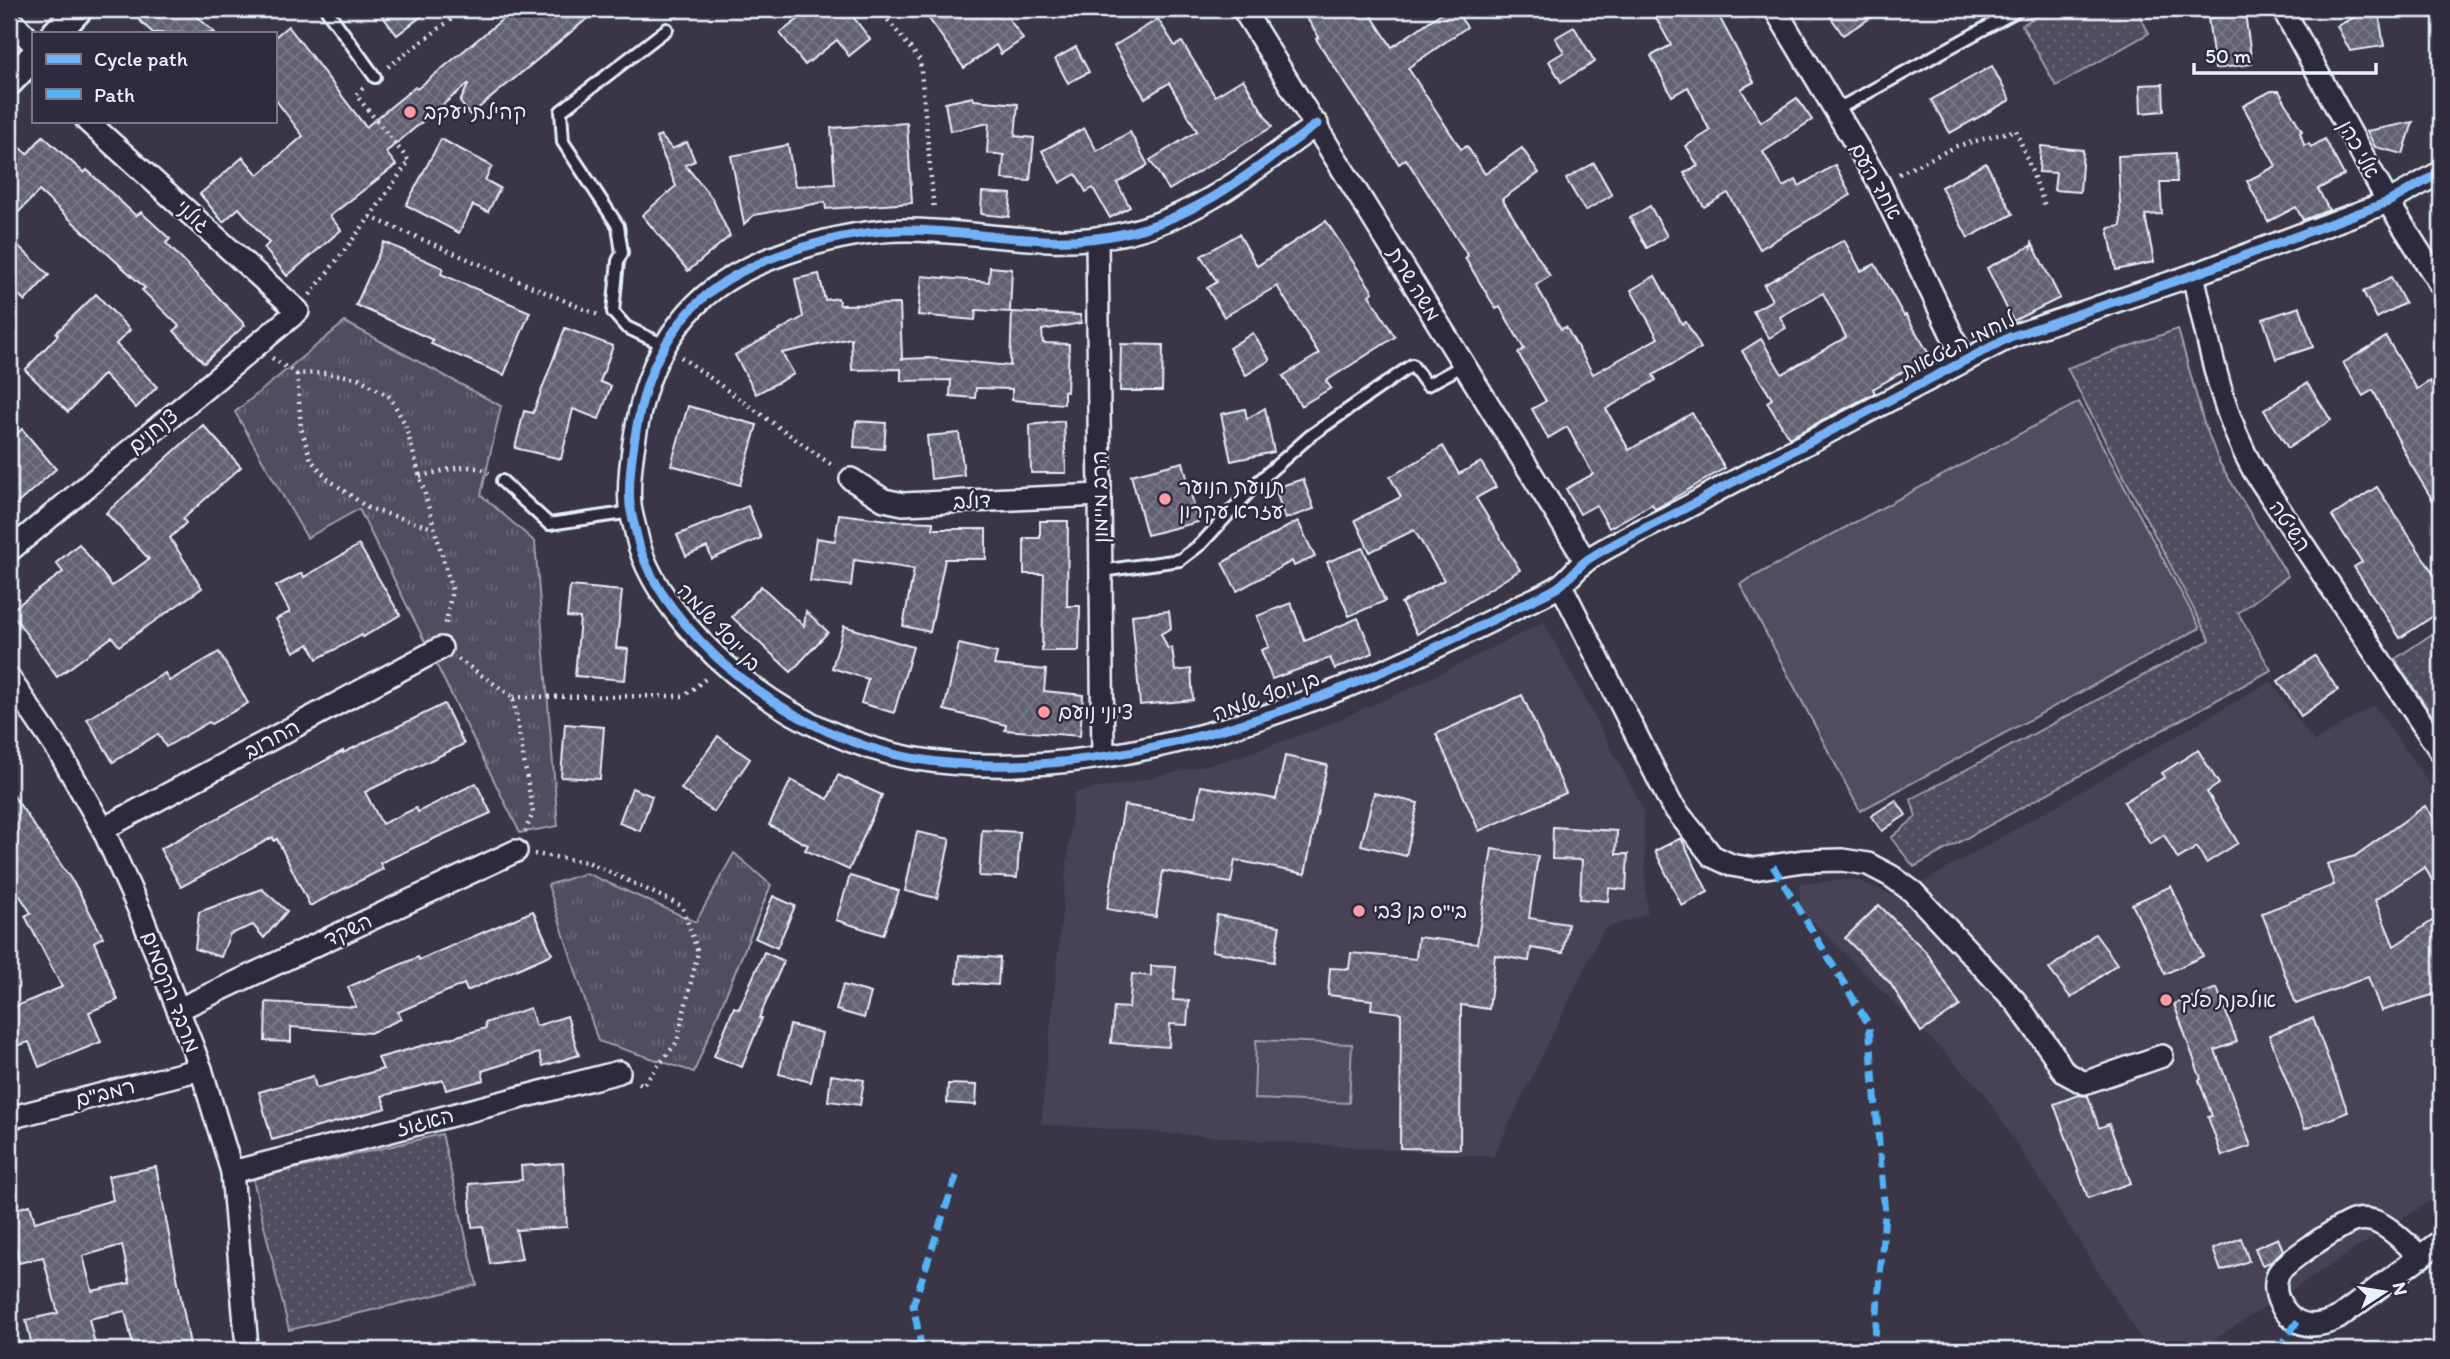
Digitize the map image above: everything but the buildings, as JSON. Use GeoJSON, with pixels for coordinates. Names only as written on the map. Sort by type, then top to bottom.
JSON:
{"type":"FeatureCollection","features":[{"type":"Feature","properties":{"kind":"street"},"geometry":{"type":"LineString","coordinates":[[57,32],[79,9]]}},
{"type":"Feature","properties":{"kind":"street","name":"משה שרת"},"geometry":{"type":"LineString","coordinates":[[1243,9],[1317,124],[1585,560]]}},
{"type":"Feature","properties":{"kind":"street","name":"אחד העם"},"geometry":{"type":"LineString","coordinates":[[1775,9],[1879,183],[1964,360]]}},
{"type":"Feature","properties":{"kind":"street","name":"אלי כהן"},"geometry":{"type":"LineString","coordinates":[[2283,9],[2388,202],[2441,286]]}},
{"type":"Feature","properties":{"kind":"street"},"geometry":{"type":"LineString","coordinates":[[9,19],[27,64]]}},
{"type":"Feature","properties":{"kind":"street","name":"גולני"},"geometry":{"type":"LineString","coordinates":[[88,122],[298,311]]}},
{"type":"Feature","properties":{"kind":"street","name":"בן יוסף שלמה"},"geometry":{"type":"LineString","coordinates":[[1317,124],[1200,206],[1159,225],[1116,236],[1067,241],[903,230],[810,246],[766,259],[729,278],[701,299],[676,329],[650,376],[640,418],[632,459],[630,503],[639,547],[657,586],[693,632],[738,677],[784,708],[867,746],[909,757],[1003,766],[1103,756],[1220,731],[1317,697],[1392,668],[1562,585],[1585,560]]}},
{"type":"Feature","properties":{"kind":"street","name":"לוחמי הגטאות"},"geometry":{"type":"LineString","coordinates":[[1585,560],[1685,510],[1714,492],[2010,337],[2193,275],[2388,202],[2441,172]]}},
{"type":"Feature","properties":{"kind":"street","name":"הרב מיימון"},"geometry":{"type":"LineString","coordinates":[[1097,237],[1103,756]]}},
{"type":"Feature","properties":{"kind":"street","name":"השיטה"},"geometry":{"type":"LineString","coordinates":[[2193,275],[2225,407],[2238,443],[2441,752]]}},
{"type":"Feature","properties":{"kind":"street","name":"צנחנים"},"geometry":{"type":"LineString","coordinates":[[9,551],[298,311]]}},
{"type":"Feature","properties":{"kind":"street","name":"דולב"},"geometry":{"type":"LineString","coordinates":[[851,479],[884,500],[904,504],[1100,495]]}},
{"type":"Feature","properties":{"kind":"street"},"geometry":{"type":"LineString","coordinates":[[1562,585],[1671,804],[1712,856],[1731,865],[1754,869],[1803,861],[1842,860],[1868,864],[1891,876],[1913,892],[1986,967],[2015,1001],[2064,1072],[2084,1083],[2162,1056]]}},
{"type":"Feature","properties":{"kind":"street","name":"החרוב"},"geometry":{"type":"LineString","coordinates":[[103,829],[441,648]]}},
{"type":"Feature","properties":{"kind":"street","name":"מרבד הקסמים"},"geometry":{"type":"LineString","coordinates":[[9,678],[61,755],[103,829],[141,914],[201,1069],[232,1172],[246,1336]]}},
{"type":"Feature","properties":{"kind":"street","name":"השקד"},"geometry":{"type":"LineString","coordinates":[[179,1009],[516,851]]}},
{"type":"Feature","properties":{"kind":"street","name":"רמב\"ם"},"geometry":{"type":"LineString","coordinates":[[9,1118],[201,1069]]}},
{"type":"Feature","properties":{"kind":"street","name":"האגוז"},"geometry":{"type":"LineString","coordinates":[[232,1172],[619,1072]]}},
{"type":"Feature","properties":{"kind":"street"},"geometry":{"type":"LineString","coordinates":[[2421,1257],[2381,1224],[2371,1220],[2356,1220],[2342,1226],[2286,1264],[2278,1273],[2276,1292],[2284,1310],[2298,1321],[2311,1325],[2326,1323],[2337,1318],[2421,1257],[2441,1241]]}},
{"type":"Feature","properties":{"kind":"lane"},"geometry":{"type":"LineString","coordinates":[[326,9],[375,76]]}},
{"type":"Feature","properties":{"kind":"lane"},"geometry":{"type":"LineString","coordinates":[[1836,110],[2020,9]]}},
{"type":"Feature","properties":{"kind":"lane"},"geometry":{"type":"LineString","coordinates":[[666,346],[626,327],[614,312],[618,261],[622,253],[618,226],[563,142],[561,111],[667,29]]}},
{"type":"Feature","properties":{"kind":"lane"},"geometry":{"type":"LineString","coordinates":[[1101,571],[1180,560],[1201,544],[1259,481],[1310,436],[1412,365],[1427,385],[1464,365]]}},
{"type":"Feature","properties":{"kind":"lane"},"geometry":{"type":"LineString","coordinates":[[502,481],[549,524],[632,512]]}},
{"type":"Feature","properties":{"kind":"path"},"geometry":{"type":"LineString","coordinates":[[298,311],[409,161],[356,95],[375,76],[466,9]]}},
{"type":"Feature","properties":{"kind":"path"},"geometry":{"type":"LineString","coordinates":[[879,9],[920,60],[937,232]]}},
{"type":"Feature","properties":{"kind":"path"},"geometry":{"type":"LineString","coordinates":[[1879,183],[1958,146],[2016,130],[2045,206]]}},
{"type":"Feature","properties":{"kind":"path"},"geometry":{"type":"LineString","coordinates":[[370,217],[626,327]]}},
{"type":"Feature","properties":{"kind":"path"},"geometry":{"type":"LineString","coordinates":[[666,346],[851,479]]}},
{"type":"Feature","properties":{"kind":"path"},"geometry":{"type":"LineString","coordinates":[[254,347],[297,374],[327,373],[358,378],[390,397],[405,424],[452,590],[441,648],[513,697],[684,696],[725,664]]}},
{"type":"Feature","properties":{"kind":"path"},"geometry":{"type":"LineString","coordinates":[[297,374],[301,428],[311,460],[328,479],[368,508],[434,528]]}},
{"type":"Feature","properties":{"kind":"path"},"geometry":{"type":"LineString","coordinates":[[420,476],[465,467],[480,467],[502,481]]}},
{"type":"Feature","properties":{"kind":"path"},"geometry":{"type":"LineString","coordinates":[[513,697],[533,813],[516,851],[588,862],[682,906],[698,953],[677,1042],[643,1085],[619,1072]]}},
{"type":"Feature","properties":{"kind":"shaded area"},"geometry":{"type":"Polygon","coordinates":[[[1544,622],[1643,808],[1647,914],[1604,929],[1493,1157],[1041,1124],[1074,793],[1232,759],[1318,729],[1417,685],[1544,622]]]}},
{"type":"Feature","properties":{"kind":"shaded area","name":"אולפנת פלך"},"geometry":{"type":"Polygon","coordinates":[[[2271,681],[2314,742],[2374,705],[2441,800],[2441,1194],[2198,1350],[2148,1350],[1982,1090],[1801,910],[1799,884],[1855,879],[1898,897],[2271,681]]]}},
{"type":"Feature","properties":{"kind":"green space"},"geometry":{"type":"Polygon","coordinates":[[[2049,9],[2136,9],[2149,33],[2056,86],[2022,25],[2049,9]]]}},
{"type":"Feature","properties":{"kind":"green space"},"geometry":{"type":"Polygon","coordinates":[[[345,322],[501,406],[481,495],[535,542],[558,826],[520,833],[359,509],[307,538],[235,412],[345,322]]]}},
{"type":"Feature","properties":{"kind":"green space"},"geometry":{"type":"Polygon","coordinates":[[[2178,329],[2203,420],[2219,462],[2288,576],[2238,613],[2271,670],[1914,867],[1891,838],[1916,817],[1911,799],[2210,640],[2067,368],[2178,329]]]}},
{"type":"Feature","properties":{"kind":"green space"},"geometry":{"type":"Polygon","coordinates":[[[2079,402],[2200,628],[1860,811],[1740,584],[2079,402]]]}},
{"type":"Feature","properties":{"kind":"green space"},"geometry":{"type":"Polygon","coordinates":[[[2441,628],[2441,729],[2395,659],[2441,628]]]}},
{"type":"Feature","properties":{"kind":"green space"},"geometry":{"type":"Polygon","coordinates":[[[734,853],[771,885],[694,1072],[598,1041],[548,885],[586,873],[696,922],[734,853]]]}},
{"type":"Feature","properties":{"kind":"green space"},"geometry":{"type":"Polygon","coordinates":[[[1256,1040],[1352,1044],[1349,1103],[1254,1099],[1256,1040]]]}},
{"type":"Feature","properties":{"kind":"green space"},"geometry":{"type":"Polygon","coordinates":[[[442,1134],[477,1285],[289,1330],[253,1179],[442,1134]]]}},
{"type":"Feature","properties":{"kind":"marked path"},"geometry":{"type":"LineString","coordinates":[[1773,866],[1869,1025],[1885,1214],[1874,1350]]}},
{"type":"Feature","properties":{"kind":"marked path"},"geometry":{"type":"LineString","coordinates":[[922,1350],[913,1305],[958,1171]]}},
{"type":"Feature","properties":{"kind":"marked path"},"geometry":{"type":"LineString","coordinates":[[2277,1350],[2298,1321]]}},
{"type":"Feature","properties":{"kind":"cycle path"},"geometry":{"type":"LineString","coordinates":[[1317,124],[1224,190],[1175,217],[1149,227],[1121,234],[1067,240],[933,231],[882,231],[799,248],[772,258],[723,283],[695,305],[665,345],[646,390],[634,441],[630,476],[631,513],[644,558],[667,601],[718,658],[771,700],[828,732],[890,753],[975,765],[1042,764],[1110,755],[1178,741],[1245,723],[1311,700],[1432,649],[1544,595],[1605,549],[2010,337],[2193,275],[2388,202],[2441,172]]}},
{"type":"Feature","properties":{"kind":"place","name":"קהילת יעקב"},"geometry":{"type":"Point","coordinates":[410,112]}},
{"type":"Feature","properties":{"kind":"place","name":"תנועת הנוער עזרא עקרון"},"geometry":{"type":"Point","coordinates":[1165,499]}},
{"type":"Feature","properties":{"kind":"place","name":"ציוני נועם"},"geometry":{"type":"Point","coordinates":[1044,712]}},
{"type":"Feature","properties":{"kind":"place","name":"בי\"ס בן צבי"},"geometry":{"type":"Point","coordinates":[1359,911]}},
{"type":"Feature","properties":{"kind":"place","name":"אולפנת פלך"},"geometry":{"type":"Point","coordinates":[2166,1000]}}]}
